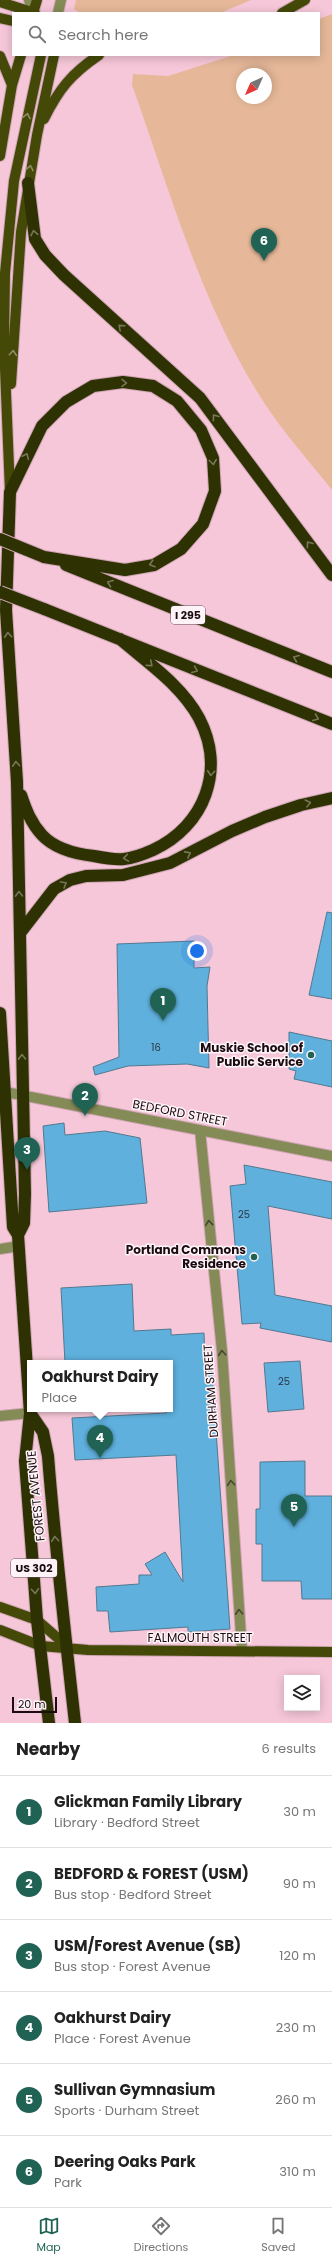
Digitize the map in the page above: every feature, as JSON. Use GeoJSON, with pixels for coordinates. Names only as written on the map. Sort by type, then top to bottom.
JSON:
{"type":"FeatureCollection","features":[{"type":"Feature","properties":{"kind":"highway"},"geometry":{"type":"LineString","coordinates":[[28,183],[35,239],[45,255],[64,275],[200,398],[332,575]]}},
{"type":"Feature","properties":{"kind":"highway"},"geometry":{"type":"LineString","coordinates":[[10,492],[42,426],[66,402],[93,386],[123,382],[153,386],[177,401],[201,430],[213,458],[215,491],[202,524],[181,549],[154,565],[125,570],[44,557]]}},
{"type":"Feature","properties":{"kind":"highway","name":"FOREST AVENUE"},"geometry":{"type":"LineString","coordinates":[[10,492],[6,610],[17,782],[25,1194],[24,1223],[19,1241],[27,1366]]}},
{"type":"Feature","properties":{"kind":"highway","name":"I 295"},"geometry":{"type":"LineString","coordinates":[[0,539],[332,672]]}},
{"type":"Feature","properties":{"kind":"highway"},"geometry":{"type":"LineString","coordinates":[[0,592],[332,724]]}},
{"type":"Feature","properties":{"kind":"highway"},"geometry":{"type":"LineString","coordinates":[[17,782],[28,816],[43,836],[64,850],[84,855],[125,859],[143,854],[176,836],[200,810],[208,790],[212,772],[211,753],[199,719],[177,689],[120,639]]}},
{"type":"Feature","properties":{"kind":"highway"},"geometry":{"type":"LineString","coordinates":[[20,933],[54,889],[70,880],[86,876],[123,875],[170,864],[232,831],[265,817],[301,804],[332,798]]}},
{"type":"Feature","properties":{"kind":"highway","name":"FOREST AVENUE"},"geometry":{"type":"LineString","coordinates":[[0,1013],[2,1091],[13,1227],[19,1241]]}},
{"type":"Feature","properties":{"kind":"highway","name":"FOREST AVENUE"},"geometry":{"type":"LineString","coordinates":[[30,1413],[25,1461],[37,1620],[49,1723]]}},
{"type":"Feature","properties":{"kind":"highway","name":"FOREST AVENUE"},"geometry":{"type":"LineString","coordinates":[[30,1413],[43,1432],[48,1456],[61,1605],[68,1647],[75,1723]]}},
{"type":"Feature","properties":{"kind":"main road"},"geometry":{"type":"LineString","coordinates":[[34,12],[37,0]]}},
{"type":"Feature","properties":{"kind":"main road"},"geometry":{"type":"LineString","coordinates":[[284,12],[305,0]]}},
{"type":"Feature","properties":{"kind":"main road"},"geometry":{"type":"LineString","coordinates":[[0,2],[31,12]]}},
{"type":"Feature","properties":{"kind":"main road"},"geometry":{"type":"LineString","coordinates":[[0,18],[12,21]]}},
{"type":"Feature","properties":{"kind":"main road"},"geometry":{"type":"LineString","coordinates":[[0,56],[12,86]]}},
{"type":"Feature","properties":{"kind":"main road"},"geometry":{"type":"LineString","coordinates":[[0,156],[12,86],[21,56]]}},
{"type":"Feature","properties":{"kind":"main road","name":"FOREST AVENUE"},"geometry":{"type":"LineString","coordinates":[[10,492],[4,344],[5,273],[14,181],[41,56]]}},
{"type":"Feature","properties":{"kind":"main road"},"geometry":{"type":"LineString","coordinates":[[7,433],[21,232],[28,183],[54,56]]}},
{"type":"Feature","properties":{"kind":"main road"},"geometry":{"type":"LineString","coordinates":[[37,135],[62,86],[79,69],[98,56]]}},
{"type":"Feature","properties":{"kind":"main road"},"geometry":{"type":"LineString","coordinates":[[0,1607],[37,1620],[68,1647]]}},
{"type":"Feature","properties":{"kind":"main road","name":"FALMOUTH STREET"},"geometry":{"type":"LineString","coordinates":[[0,1630],[41,1646],[68,1647],[88,1650],[332,1652]]}},
{"type":"Feature","properties":{"kind":"street"},"geometry":{"type":"LineString","coordinates":[[29,0],[34,12]]}},
{"type":"Feature","properties":{"kind":"street"},"geometry":{"type":"LineString","coordinates":[[58,12],[61,0]]}},
{"type":"Feature","properties":{"kind":"street","name":"BEDFORD STREET"},"geometry":{"type":"LineString","coordinates":[[2,1091],[332,1156]]}},
{"type":"Feature","properties":{"kind":"street","name":"DURHAM STREET"},"geometry":{"type":"LineString","coordinates":[[200,1130],[222,1351],[242,1651]]}},
{"type":"Feature","properties":{"kind":"street"},"geometry":{"type":"LineString","coordinates":[[0,1249],[19,1241]]}},
{"type":"Feature","properties":{"kind":"street"},"geometry":{"type":"LineString","coordinates":[[0,1416],[30,1413]]}},
{"type":"Feature","properties":{"kind":"shaded area"},"geometry":{"type":"Polygon","coordinates":[[[76,0],[251,0],[222,12],[78,12],[74,9],[76,0]]]}},
{"type":"Feature","properties":{"kind":"shaded area"},"geometry":{"type":"Polygon","coordinates":[[[332,14],[332,490],[271,413],[241,364],[222,326],[188,247],[132,85],[133,74],[168,76],[231,56],[320,56],[320,19],[332,14]]]}},
{"type":"Feature","properties":{"kind":"building"},"geometry":{"type":"Polygon","coordinates":[[[327,912],[332,913],[332,999],[309,995],[327,912]]]}},
{"type":"Feature","properties":{"kind":"building"},"geometry":{"type":"Polygon","coordinates":[[[194,941],[194,968],[210,967],[207,986],[209,1068],[187,1064],[128,1066],[95,1075],[93,1067],[119,1057],[117,944],[194,941]]]}},
{"type":"Feature","properties":{"kind":"building","name":"Muskie School of Public Service"},"geometry":{"type":"Polygon","coordinates":[[[289,1032],[332,1041],[332,1087],[294,1079],[296,1071],[289,1069],[289,1032]]]}},
{"type":"Feature","properties":{"kind":"building"},"geometry":{"type":"Polygon","coordinates":[[[64,1123],[65,1135],[105,1131],[140,1138],[147,1203],[49,1212],[43,1126],[64,1123]]]}},
{"type":"Feature","properties":{"kind":"building","name":"Portland Commons Residence"},"geometry":{"type":"Polygon","coordinates":[[[244,1165],[332,1182],[332,1219],[268,1206],[275,1295],[332,1306],[332,1342],[260,1328],[261,1323],[242,1324],[230,1186],[246,1184],[244,1165]]]}},
{"type":"Feature","properties":{"kind":"building"},"geometry":{"type":"Polygon","coordinates":[[[132,1284],[134,1331],[171,1329],[171,1335],[204,1333],[205,1361],[211,1360],[230,1629],[188,1632],[188,1627],[110,1632],[108,1611],[97,1611],[96,1587],[139,1584],[139,1575],[152,1575],[145,1564],[165,1552],[183,1582],[176,1455],[75,1460],[72,1418],[173,1412],[173,1360],[65,1360],[61,1288],[132,1284]]]}},
{"type":"Feature","properties":{"kind":"building"},"geometry":{"type":"Polygon","coordinates":[[[300,1361],[304,1409],[268,1412],[264,1363],[300,1361]]]}},
{"type":"Feature","properties":{"kind":"building"},"geometry":{"type":"Polygon","coordinates":[[[305,1461],[305,1496],[332,1496],[332,1599],[302,1599],[301,1581],[262,1581],[262,1544],[256,1544],[256,1509],[260,1509],[260,1462],[305,1461]]]}},
{"type":"Feature","properties":{"kind":"place","name":"Deering Oaks Park"},"geometry":{"type":"Point","coordinates":[264,261]}},
{"type":"Feature","properties":{"kind":"place","name":"Glickman Family Library"},"geometry":{"type":"Point","coordinates":[163,1021]}},
{"type":"Feature","properties":{"kind":"place","name":"Muskie School of Public Service"},"geometry":{"type":"Point","coordinates":[311,1055]}},
{"type":"Feature","properties":{"kind":"place","name":"BEDFORD & FOREST (USM)"},"geometry":{"type":"Point","coordinates":[85,1116]}},
{"type":"Feature","properties":{"kind":"place","name":"USM/Forest Avenue (SB)"},"geometry":{"type":"Point","coordinates":[27,1170]}},
{"type":"Feature","properties":{"kind":"place","name":"Portland Commons Residence"},"geometry":{"type":"Point","coordinates":[254,1257]}},
{"type":"Feature","properties":{"kind":"place","name":"Oakhurst Dairy"},"geometry":{"type":"Point","coordinates":[100,1458]}},
{"type":"Feature","properties":{"kind":"place","name":"Sullivan Gymnasium"},"geometry":{"type":"Point","coordinates":[294,1527]}}]}
